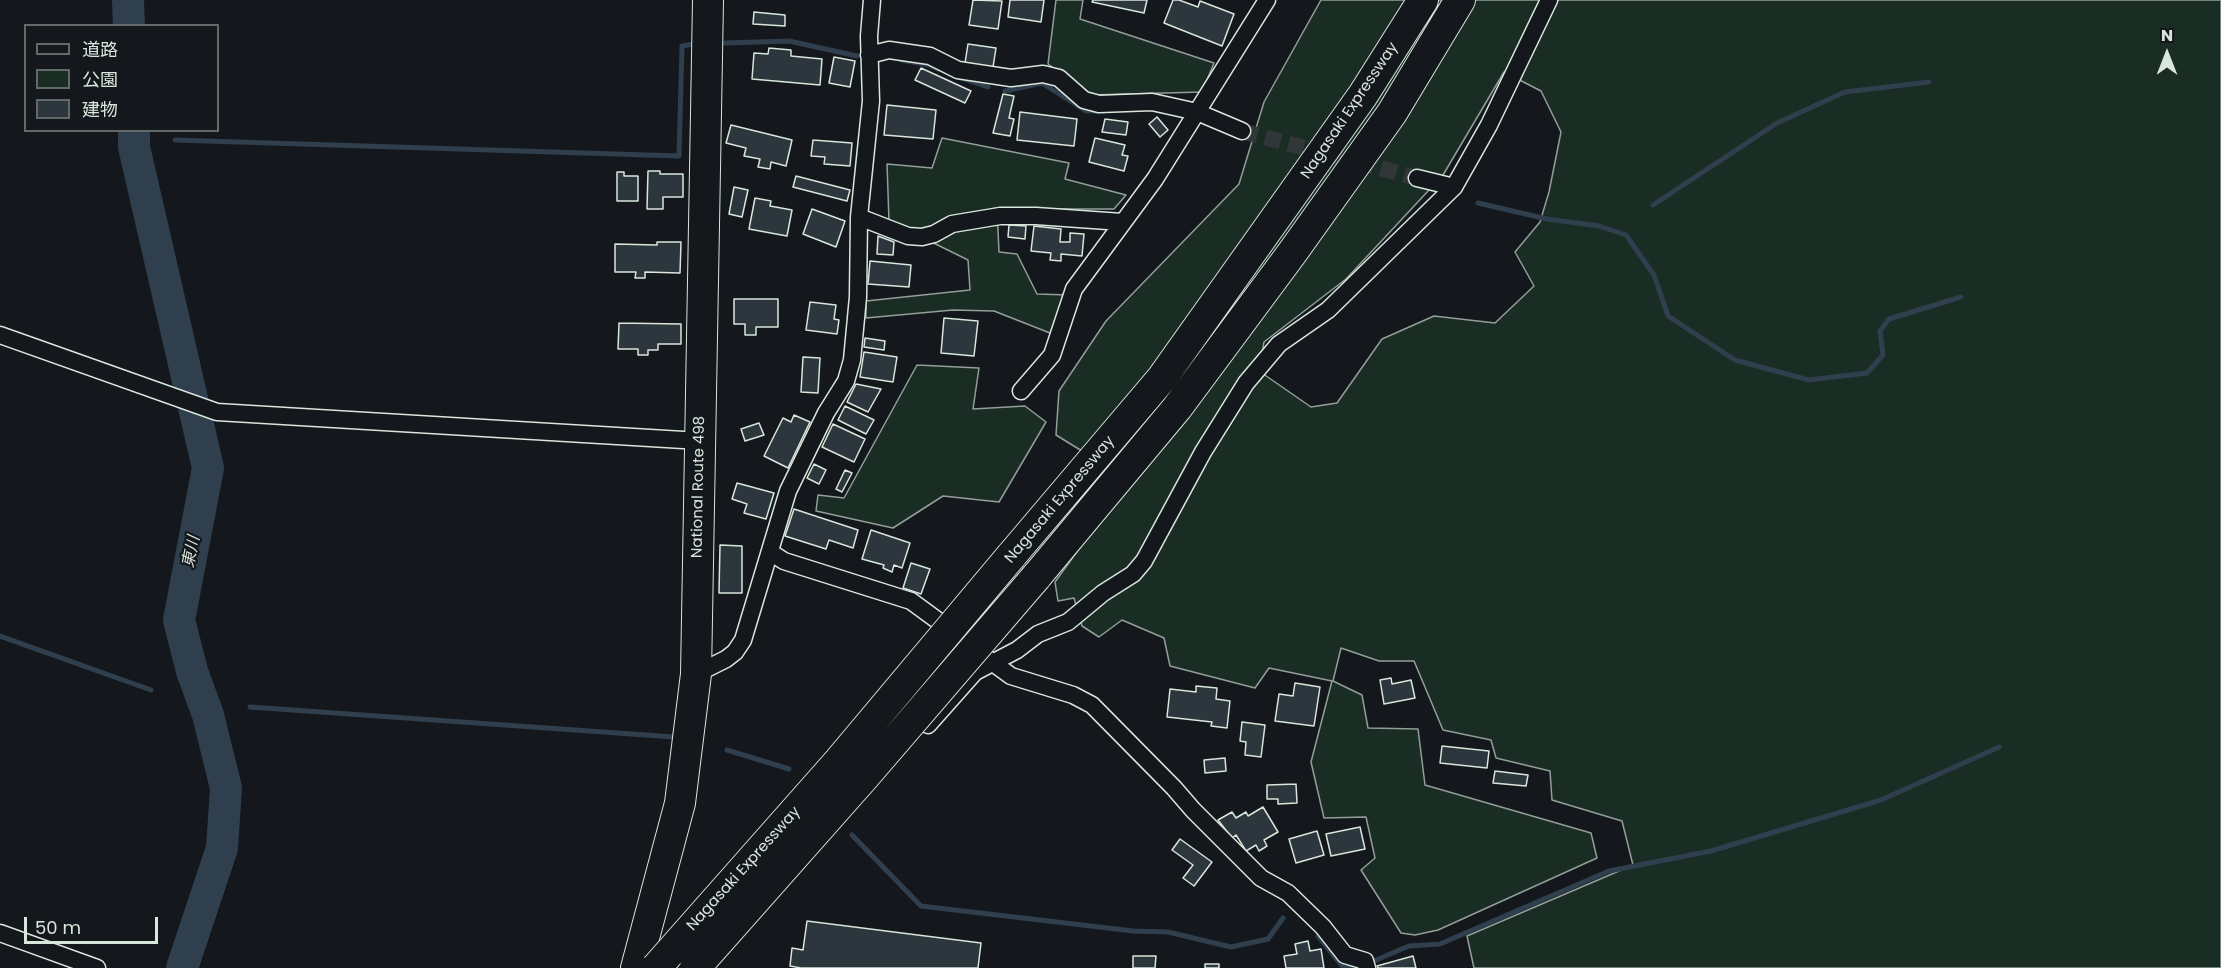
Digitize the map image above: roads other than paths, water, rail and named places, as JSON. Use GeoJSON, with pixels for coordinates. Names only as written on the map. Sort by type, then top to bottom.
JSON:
{"type":"FeatureCollection","features":[{"type":"Feature","properties":{"kind":"highway","name":"National Route 498"},"geometry":{"type":"LineString","coordinates":[[636,968],[680,803],[696,674],[708,0]]}},
{"type":"Feature","properties":{"kind":"highway","name":"Nagasaki Expressway"},"geometry":{"type":"LineString","coordinates":[[656,968],[839,761],[1162,378],[1363,95],[1423,0]]}},
{"type":"Feature","properties":{"kind":"highway","name":"Nagasaki Expressway"},"geometry":{"type":"LineString","coordinates":[[695,968],[866,776],[1177,408],[1392,113],[1460,0]]}},
{"type":"Feature","properties":{"kind":"street"},"geometry":{"type":"LineString","coordinates":[[696,674],[726,659],[735,652],[743,640],[788,491],[826,413],[846,381],[849,371],[858,297],[860,217],[871,101],[869,55],[872,0]]}},
{"type":"Feature","properties":{"kind":"street"},"geometry":{"type":"LineString","coordinates":[[1021,391],[1052,355],[1074,289],[1155,179],[1267,0]]}},
{"type":"Feature","properties":{"kind":"street"},"geometry":{"type":"LineString","coordinates":[[711,968],[975,672],[1017,650],[1038,634],[1068,622],[1103,593],[1133,574],[1144,561],[1203,452],[1246,383],[1279,345],[1328,310],[1454,188],[1489,125],[1549,0]]}},
{"type":"Feature","properties":{"kind":"street"},"geometry":{"type":"LineString","coordinates":[[869,55],[889,50],[930,56],[958,70],[1011,78],[1043,74],[1059,78],[1084,100],[1099,104],[1152,102],[1197,111],[1242,131]]}},
{"type":"Feature","properties":{"kind":"street"},"geometry":{"type":"LineString","coordinates":[[1417,178],[1454,188]]}},
{"type":"Feature","properties":{"kind":"street"},"geometry":{"type":"LineString","coordinates":[[860,217],[908,236],[922,237],[934,234],[952,224],[1000,216],[1122,222]]}},
{"type":"Feature","properties":{"kind":"street"},"geometry":{"type":"LineString","coordinates":[[0,335],[217,412],[700,441]]}},
{"type":"Feature","properties":{"kind":"street"},"geometry":{"type":"LineString","coordinates":[[770,552],[784,561],[911,601],[1011,676],[1073,695],[1092,705],[1262,878],[1288,893],[1323,927],[1345,955],[1365,961],[1367,968]]}},
{"type":"Feature","properties":{"kind":"street"},"geometry":{"type":"LineString","coordinates":[[0,933],[97,968]]}},
{"type":"Feature","properties":{"kind":"waterway","name":"東川"},"geometry":{"type":"LineString","coordinates":[[128,0],[129,24]]}},
{"type":"Feature","properties":{"kind":"waterway"},"geometry":{"type":"LineString","coordinates":[[725,43],[789,41],[857,56]]}},
{"type":"Feature","properties":{"kind":"waterway"},"geometry":{"type":"LineString","coordinates":[[175,140],[679,156],[682,46],[693,44]]}},
{"type":"Feature","properties":{"kind":"waterway"},"geometry":{"type":"LineString","coordinates":[[901,60],[938,69]]}},
{"type":"Feature","properties":{"kind":"waterway"},"geometry":{"type":"LineString","coordinates":[[955,76],[988,87]]}},
{"type":"Feature","properties":{"kind":"waterway"},"geometry":{"type":"LineString","coordinates":[[1653,205],[1777,123],[1845,92],[1929,82]]}},
{"type":"Feature","properties":{"kind":"waterway"},"geometry":{"type":"LineString","coordinates":[[1005,91],[1042,83],[1086,111],[1099,111]]}},
{"type":"Feature","properties":{"kind":"waterway","name":"東川"},"geometry":{"type":"LineString","coordinates":[[134,132],[134,147],[208,468],[179,620],[192,671],[208,715],[226,788],[222,848],[182,968]]}},
{"type":"Feature","properties":{"kind":"waterway"},"geometry":{"type":"LineString","coordinates":[[1478,203],[1547,219],[1599,226],[1626,235],[1654,275],[1668,316],[1735,360],[1809,380],[1867,373],[1883,355],[1880,331],[1889,319],[1961,297]]}},
{"type":"Feature","properties":{"kind":"waterway"},"geometry":{"type":"LineString","coordinates":[[0,636],[151,690]]}},
{"type":"Feature","properties":{"kind":"waterway"},"geometry":{"type":"LineString","coordinates":[[250,707],[674,737]]}},
{"type":"Feature","properties":{"kind":"waterway"},"geometry":{"type":"LineString","coordinates":[[1376,960],[1409,946],[1440,944],[1609,871],[1711,851],[1881,800],[1999,747]]}},
{"type":"Feature","properties":{"kind":"waterway"},"geometry":{"type":"LineString","coordinates":[[727,750],[789,769]]}},
{"type":"Feature","properties":{"kind":"waterway"},"geometry":{"type":"LineString","coordinates":[[852,835],[921,906],[1133,931],[1168,932],[1231,947],[1268,939],[1283,918]]}},
{"type":"Feature","properties":{"kind":"waterway"},"geometry":{"type":"LineString","coordinates":[[1318,936],[1343,967],[1351,968]]}},
{"type":"Feature","properties":{"kind":"tunnel"},"geometry":{"type":"LineString","coordinates":[[1242,131],[1417,178]]}}]}
